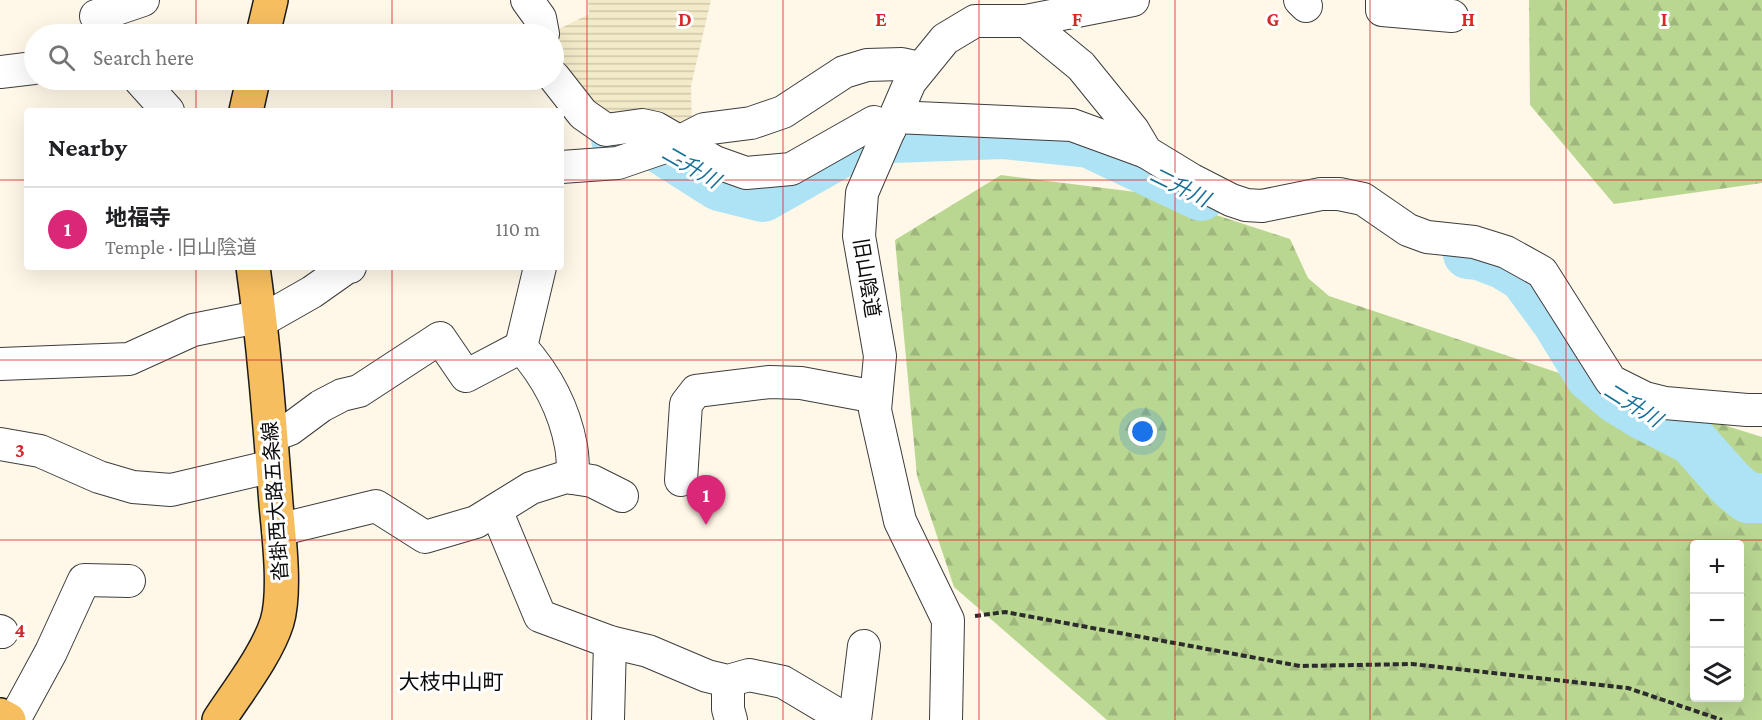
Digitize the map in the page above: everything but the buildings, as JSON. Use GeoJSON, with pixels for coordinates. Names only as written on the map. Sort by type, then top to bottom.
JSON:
{"type":"FeatureCollection","features":[{"type":"Feature","properties":{"kind":"main road"},"geometry":{"type":"LineString","coordinates":[[265,24],[271,0]]}},
{"type":"Feature","properties":{"kind":"main road"},"geometry":{"type":"LineString","coordinates":[[247,108],[251,90]]}},
{"type":"Feature","properties":{"kind":"main road","name":"沓掛西大路五条線"},"geometry":{"type":"LineString","coordinates":[[219,720],[264,650],[277,622],[281,597],[272,451],[261,321],[253,270]]}},
{"type":"Feature","properties":{"kind":"main road"},"geometry":{"type":"LineString","coordinates":[[0,715],[9,720]]}},
{"type":"Feature","properties":{"kind":"street"},"geometry":{"type":"LineString","coordinates":[[95,17],[143,0]]}},
{"type":"Feature","properties":{"kind":"street"},"geometry":{"type":"LineString","coordinates":[[527,0],[540,18],[541,24]]}},
{"type":"Feature","properties":{"kind":"street","name":"旧山陰道"},"geometry":{"type":"LineString","coordinates":[[946,720],[948,620],[900,521],[875,410],[880,357],[859,236],[862,193],[910,82],[945,39],[975,21],[1026,21],[1132,0]]}},
{"type":"Feature","properties":{"kind":"street"},"geometry":{"type":"LineString","coordinates":[[1382,0],[1382,10],[1452,16]]}},
{"type":"Feature","properties":{"kind":"street"},"geometry":{"type":"LineString","coordinates":[[1026,21],[1081,66],[1133,130],[1146,152]]}},
{"type":"Feature","properties":{"kind":"street"},"geometry":{"type":"LineString","coordinates":[[564,167],[618,163],[679,142],[704,129],[751,123],[783,112],[844,72],[867,65],[902,63],[920,68]]}},
{"type":"Feature","properties":{"kind":"street"},"geometry":{"type":"LineString","coordinates":[[0,72],[24,69]]}},
{"type":"Feature","properties":{"kind":"street"},"geometry":{"type":"LineString","coordinates":[[564,89],[583,114],[606,130],[642,125],[656,128],[715,162],[746,173],[791,169],[874,122],[1072,125],[1146,152],[1192,180],[1231,200],[1246,204],[1262,206],[1321,194],[1339,194],[1363,199],[1408,230],[1426,237],[1474,242],[1506,252],[1542,272],[1611,381],[1646,398],[1665,403],[1762,410]]}},
{"type":"Feature","properties":{"kind":"street"},"geometry":{"type":"LineString","coordinates":[[149,90],[165,108]]}},
{"type":"Feature","properties":{"kind":"street"},"geometry":{"type":"LineString","coordinates":[[0,364],[129,359],[193,330],[248,319],[261,321],[312,292],[343,270]]}},
{"type":"Feature","properties":{"kind":"street"},"geometry":{"type":"LineString","coordinates":[[0,444],[40,451],[99,477],[133,487],[171,490],[272,451],[290,429],[321,406],[342,395],[359,391],[440,338],[466,376],[521,347],[539,270]]}},
{"type":"Feature","properties":{"kind":"street"},"geometry":{"type":"LineString","coordinates":[[521,347],[534,361],[550,385],[562,413],[572,447],[573,478]]}},
{"type":"Feature","properties":{"kind":"street"},"geometry":{"type":"LineString","coordinates":[[681,480],[686,404],[696,391],[770,382],[801,383],[876,397]]}},
{"type":"Feature","properties":{"kind":"street"},"geometry":{"type":"LineString","coordinates":[[278,530],[376,506],[424,537],[476,522],[531,488],[566,477],[592,481],[622,496]]}},
{"type":"Feature","properties":{"kind":"street"},"geometry":{"type":"LineString","coordinates":[[496,510],[540,616],[610,642],[648,651],[706,676],[728,681],[749,675],[783,682],[847,720]]}},
{"type":"Feature","properties":{"kind":"street"},"geometry":{"type":"LineString","coordinates":[[14,720],[51,652],[84,580],[129,581]]}},
{"type":"Feature","properties":{"kind":"street"},"geometry":{"type":"LineString","coordinates":[[608,720],[610,642]]}},
{"type":"Feature","properties":{"kind":"street"},"geometry":{"type":"LineString","coordinates":[[855,720],[864,646]]}},
{"type":"Feature","properties":{"kind":"street"},"geometry":{"type":"LineString","coordinates":[[728,681],[728,709],[731,720]]}},
{"type":"Feature","properties":{"kind":"path"},"geometry":{"type":"LineString","coordinates":[[948,620],[1005,612],[1299,666],[1412,664],[1628,688],[1722,720]]}},
{"type":"Feature","properties":{"kind":"shaded area"},"geometry":{"type":"Polygon","coordinates":[[[588,0],[711,0],[691,86],[692,127],[610,120],[564,76],[564,26],[589,14],[588,0]]]}},
{"type":"Feature","properties":{"kind":"green space"},"geometry":{"type":"Polygon","coordinates":[[[1529,0],[1762,0],[1762,183],[1614,204],[1530,105],[1529,0]]]}},
{"type":"Feature","properties":{"kind":"green space"},"geometry":{"type":"Polygon","coordinates":[[[1001,175],[1152,194],[1290,239],[1308,278],[1329,296],[1553,371],[1762,437],[1762,720],[1107,720],[954,587],[917,476],[895,240],[1001,175]]]}},
{"type":"Feature","properties":{"kind":"waterway","name":"二升川"},"geometry":{"type":"LineString","coordinates":[[616,139],[645,139],[719,186],[763,197],[865,139],[1003,134],[1089,143],[1201,196]]}},
{"type":"Feature","properties":{"kind":"waterway","name":"二升川"},"geometry":{"type":"LineString","coordinates":[[1468,254],[1479,255],[1503,264],[1524,277],[1557,322],[1590,376],[1617,399],[1692,440],[1732,485],[1748,498],[1762,498]]}},
{"type":"Feature","properties":{"kind":"place","name":"地福寺"},"geometry":{"type":"Point","coordinates":[706,525]}},
{"type":"Feature","properties":{"kind":"district","name":"大枝中山町"},"geometry":{"type":"Point","coordinates":[451,682]}}]}
